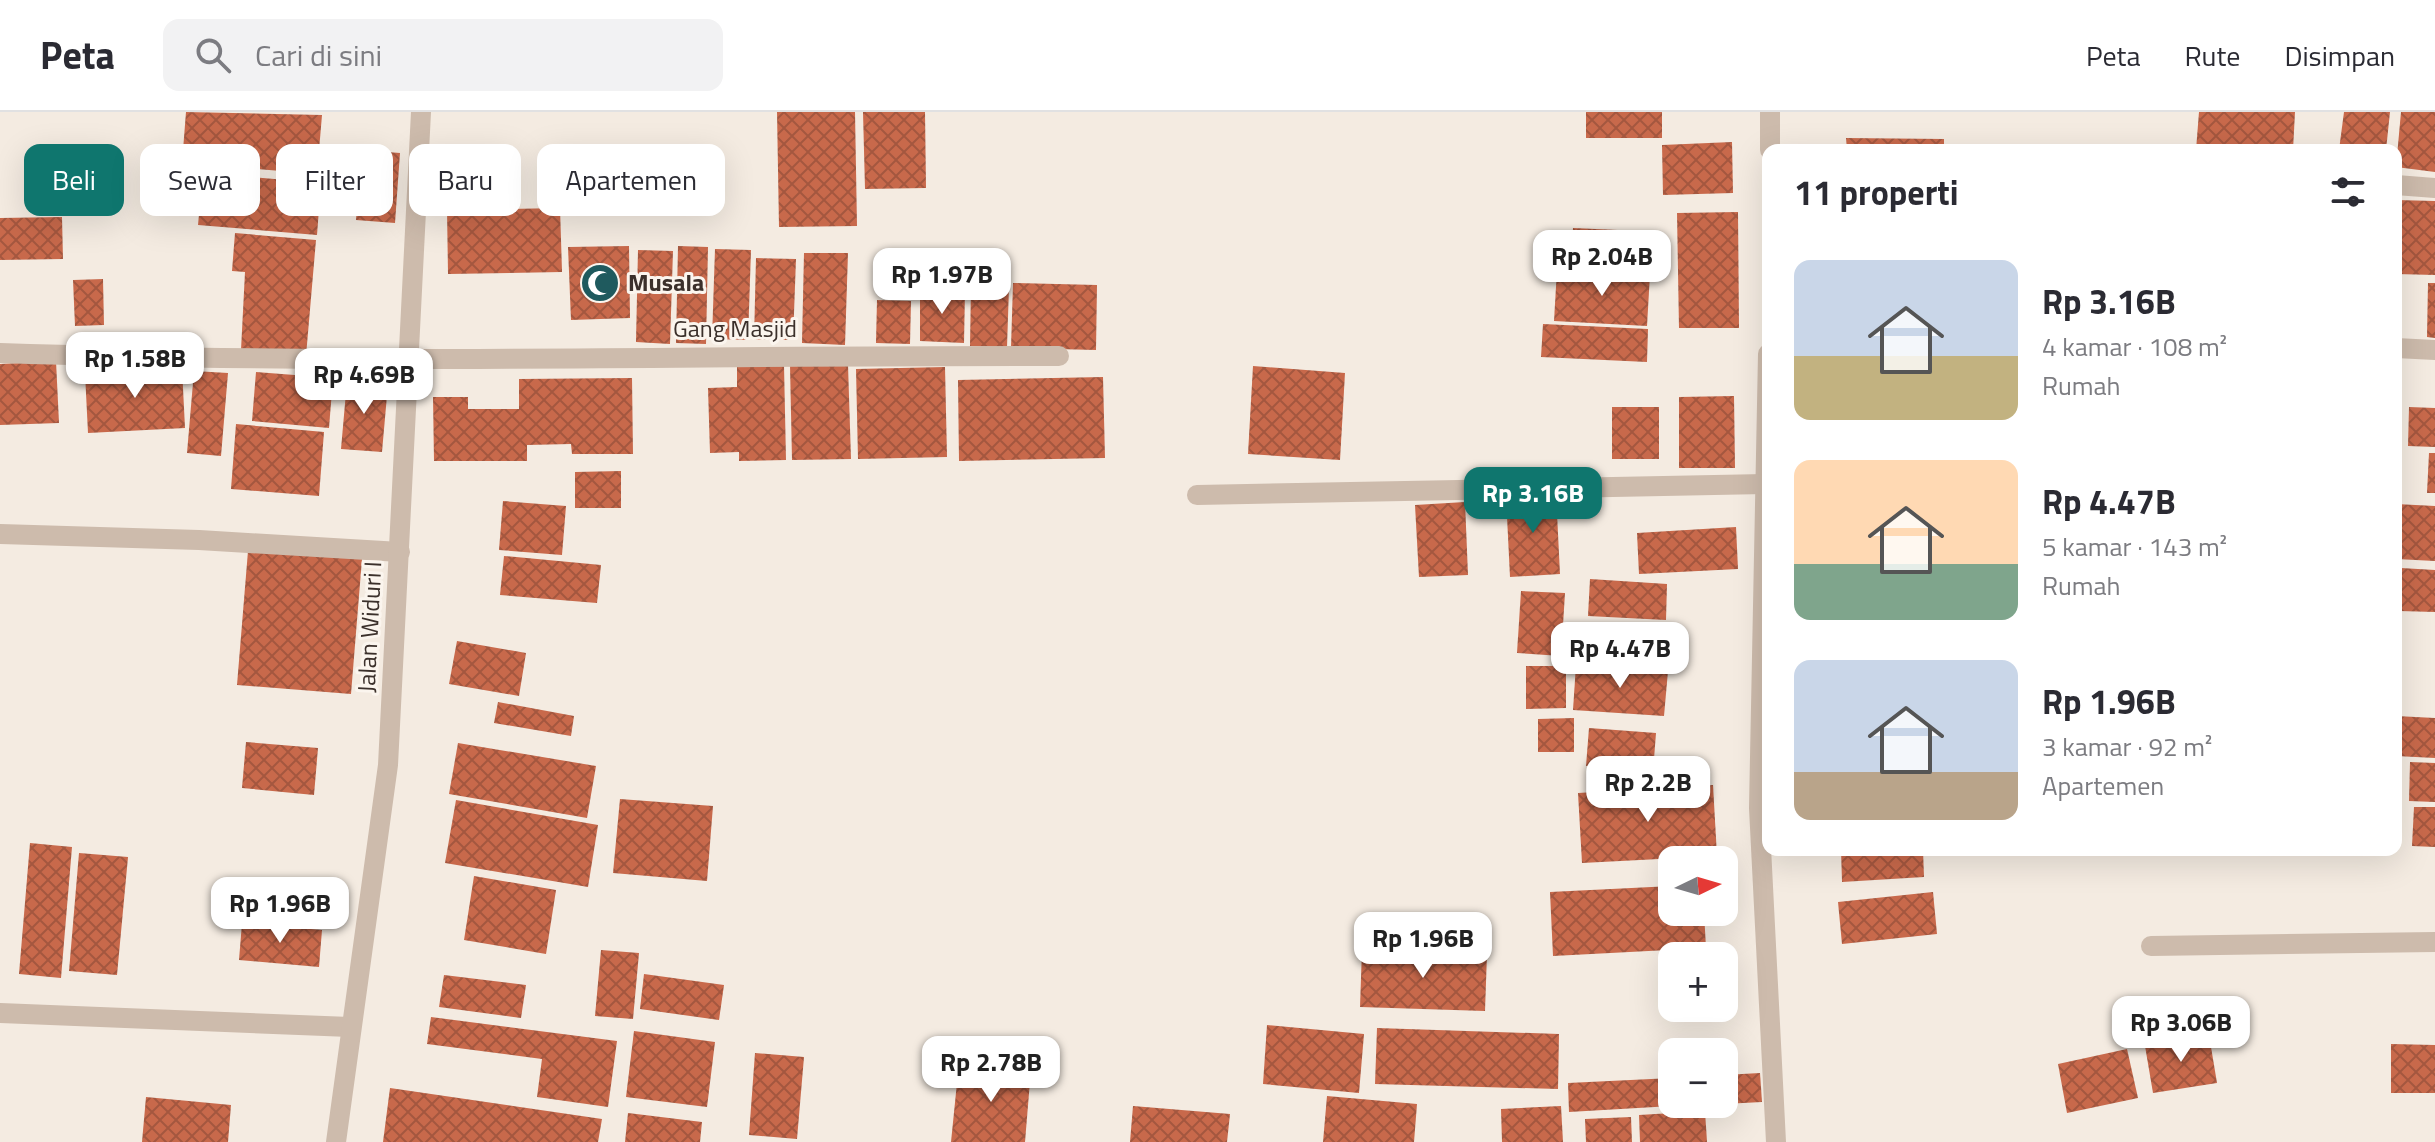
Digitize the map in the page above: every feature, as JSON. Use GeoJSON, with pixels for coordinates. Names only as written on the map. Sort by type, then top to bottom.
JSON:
{"type":"FeatureCollection","features":[{"type":"Feature","properties":{"kind":"street","name":"Jalan Widuri I"},"geometry":{"type":"LineString","coordinates":[[336,1142],[388,765],[411,359],[421,112]]}},
{"type":"Feature","properties":{"kind":"street"},"geometry":{"type":"LineString","coordinates":[[1770,112],[1770,144]]}},
{"type":"Feature","properties":{"kind":"street"},"geometry":{"type":"LineString","coordinates":[[2402,185],[2435,188]]}},
{"type":"Feature","properties":{"kind":"street"},"geometry":{"type":"LineString","coordinates":[[2402,348],[2435,350]]}},
{"type":"Feature","properties":{"kind":"street","name":"Gang Masjid"},"geometry":{"type":"LineString","coordinates":[[0,353],[205,359],[1059,356]]}},
{"type":"Feature","properties":{"kind":"street"},"geometry":{"type":"LineString","coordinates":[[1197,495],[1762,484]]}},
{"type":"Feature","properties":{"kind":"street"},"geometry":{"type":"LineString","coordinates":[[0,534],[199,540],[400,552]]}},
{"type":"Feature","properties":{"kind":"street"},"geometry":{"type":"LineString","coordinates":[[1762,646],[1759,808],[1776,1142]]}},
{"type":"Feature","properties":{"kind":"street"},"geometry":{"type":"LineString","coordinates":[[2151,946],[2435,942]]}},
{"type":"Feature","properties":{"kind":"street"},"geometry":{"type":"LineString","coordinates":[[0,1013],[350,1027]]}},
{"type":"Feature","properties":{"kind":"building"},"geometry":{"type":"Polygon","coordinates":[[[186,112],[322,115],[320,144],[276,144],[276,171],[260,169],[260,144],[183,144],[186,112]]]}},
{"type":"Feature","properties":{"kind":"building"},"geometry":{"type":"Polygon","coordinates":[[[777,112],[855,112],[857,226],[779,227],[777,112]]]}},
{"type":"Feature","properties":{"kind":"building"},"geometry":{"type":"Polygon","coordinates":[[[863,112],[925,112],[926,188],[865,189],[863,112]]]}},
{"type":"Feature","properties":{"kind":"building"},"geometry":{"type":"Polygon","coordinates":[[[1586,112],[1662,112],[1662,138],[1586,138],[1586,112]]]}},
{"type":"Feature","properties":{"kind":"building"},"geometry":{"type":"Polygon","coordinates":[[[2199,112],[2295,112],[2293,144],[2196,144],[2199,112]]]}},
{"type":"Feature","properties":{"kind":"building"},"geometry":{"type":"Polygon","coordinates":[[[2344,112],[2390,112],[2387,144],[2340,144],[2344,112]]]}},
{"type":"Feature","properties":{"kind":"building"},"geometry":{"type":"Polygon","coordinates":[[[2401,112],[2435,112],[2435,172],[2402,168],[2402,144],[2398,144],[2401,112]]]}},
{"type":"Feature","properties":{"kind":"building"},"geometry":{"type":"Polygon","coordinates":[[[1846,138],[1944,139],[1944,144],[1846,144],[1846,138]]]}},
{"type":"Feature","properties":{"kind":"building"},"geometry":{"type":"Polygon","coordinates":[[[1732,142],[1733,193],[1663,195],[1662,145],[1732,142]]]}},
{"type":"Feature","properties":{"kind":"building"},"geometry":{"type":"Polygon","coordinates":[[[393,152],[400,153],[395,223],[356,220],[356,216],[393,216],[393,152]]]}},
{"type":"Feature","properties":{"kind":"building"},"geometry":{"type":"Polygon","coordinates":[[[260,178],[276,179],[276,216],[318,216],[317,235],[198,225],[199,216],[260,216],[260,178]]]}},
{"type":"Feature","properties":{"kind":"building"},"geometry":{"type":"Polygon","coordinates":[[[2402,200],[2435,201],[2435,275],[2402,274],[2402,200]]]}},
{"type":"Feature","properties":{"kind":"building"},"geometry":{"type":"Polygon","coordinates":[[[537,208],[537,216],[560,216],[562,272],[448,274],[447,216],[521,216],[521,209],[537,208]]]}},
{"type":"Feature","properties":{"kind":"building"},"geometry":{"type":"Polygon","coordinates":[[[1738,212],[1739,328],[1679,328],[1677,213],[1738,212]]]}},
{"type":"Feature","properties":{"kind":"building"},"geometry":{"type":"Polygon","coordinates":[[[62,217],[63,259],[0,260],[0,218],[62,217]]]}},
{"type":"Feature","properties":{"kind":"building"},"geometry":{"type":"Polygon","coordinates":[[[1573,228],[1662,232],[1660,270],[1571,265],[1573,228]]]}},
{"type":"Feature","properties":{"kind":"building"},"geometry":{"type":"Polygon","coordinates":[[[235,233],[316,240],[306,356],[241,350],[245,272],[232,271],[235,233]]]}},
{"type":"Feature","properties":{"kind":"building","name":"Musala"},"geometry":{"type":"Polygon","coordinates":[[[629,246],[630,318],[571,320],[568,247],[629,246]]]}},
{"type":"Feature","properties":{"kind":"building"},"geometry":{"type":"Polygon","coordinates":[[[678,246],[708,247],[706,344],[676,343],[678,246]]]}},
{"type":"Feature","properties":{"kind":"building"},"geometry":{"type":"Polygon","coordinates":[[[715,249],[751,250],[748,340],[712,339],[715,249]]]}},
{"type":"Feature","properties":{"kind":"building"},"geometry":{"type":"Polygon","coordinates":[[[638,250],[673,251],[670,344],[636,342],[638,250]]]}},
{"type":"Feature","properties":{"kind":"building"},"geometry":{"type":"Polygon","coordinates":[[[804,253],[848,253],[845,345],[802,343],[804,253]]]}},
{"type":"Feature","properties":{"kind":"building"},"geometry":{"type":"Polygon","coordinates":[[[756,258],[796,259],[793,340],[754,340],[756,258]]]}},
{"type":"Feature","properties":{"kind":"building"},"geometry":{"type":"Polygon","coordinates":[[[1557,270],[1650,274],[1647,326],[1554,321],[1557,270]]]}},
{"type":"Feature","properties":{"kind":"building"},"geometry":{"type":"Polygon","coordinates":[[[103,279],[104,325],[75,326],[73,280],[103,279]]]}},
{"type":"Feature","properties":{"kind":"building"},"geometry":{"type":"Polygon","coordinates":[[[1013,283],[1097,285],[1096,350],[1011,348],[1013,283]]]}},
{"type":"Feature","properties":{"kind":"building"},"geometry":{"type":"Polygon","coordinates":[[[2428,283],[2435,283],[2435,338],[2427,337],[2428,283]]]}},
{"type":"Feature","properties":{"kind":"building"},"geometry":{"type":"Polygon","coordinates":[[[971,286],[1009,287],[1007,347],[970,346],[971,286]]]}},
{"type":"Feature","properties":{"kind":"building"},"geometry":{"type":"Polygon","coordinates":[[[920,290],[965,291],[964,343],[920,341],[920,290]]]}},
{"type":"Feature","properties":{"kind":"building"},"geometry":{"type":"Polygon","coordinates":[[[877,300],[911,301],[910,344],[876,343],[877,300]]]}},
{"type":"Feature","properties":{"kind":"building"},"geometry":{"type":"Polygon","coordinates":[[[1543,324],[1648,329],[1647,362],[1541,357],[1543,324]]]}},
{"type":"Feature","properties":{"kind":"building"},"geometry":{"type":"Polygon","coordinates":[[[56,361],[59,423],[0,425],[0,364],[56,361]]]}},
{"type":"Feature","properties":{"kind":"building"},"geometry":{"type":"Polygon","coordinates":[[[784,365],[786,460],[739,461],[739,452],[710,453],[708,388],[737,387],[737,366],[784,365]]]}},
{"type":"Feature","properties":{"kind":"building"},"geometry":{"type":"Polygon","coordinates":[[[790,365],[848,365],[851,459],[792,460],[790,365]]]}},
{"type":"Feature","properties":{"kind":"building"},"geometry":{"type":"Polygon","coordinates":[[[1253,366],[1345,373],[1340,460],[1248,454],[1253,366]]]}},
{"type":"Feature","properties":{"kind":"building"},"geometry":{"type":"Polygon","coordinates":[[[945,367],[947,457],[858,459],[856,369],[945,367]]]}},
{"type":"Feature","properties":{"kind":"building"},"geometry":{"type":"Polygon","coordinates":[[[182,368],[185,428],[88,433],[85,373],[182,368]]]}},
{"type":"Feature","properties":{"kind":"building"},"geometry":{"type":"Polygon","coordinates":[[[194,371],[228,373],[221,456],[187,453],[194,371]]]}},
{"type":"Feature","properties":{"kind":"building"},"geometry":{"type":"Polygon","coordinates":[[[256,372],[333,378],[329,428],[252,421],[256,372]]]}},
{"type":"Feature","properties":{"kind":"building"},"geometry":{"type":"Polygon","coordinates":[[[1103,377],[1105,458],[959,461],[958,380],[1103,377]]]}},
{"type":"Feature","properties":{"kind":"building"},"geometry":{"type":"Polygon","coordinates":[[[632,378],[633,454],[572,454],[571,444],[527,445],[527,461],[434,461],[433,397],[468,397],[468,409],[519,409],[519,379],[632,378]]]}},
{"type":"Feature","properties":{"kind":"building"},"geometry":{"type":"Polygon","coordinates":[[[347,381],[388,384],[382,452],[341,449],[347,381]]]}},
{"type":"Feature","properties":{"kind":"building"},"geometry":{"type":"Polygon","coordinates":[[[1734,396],[1735,468],[1679,468],[1679,397],[1734,396]]]}},
{"type":"Feature","properties":{"kind":"building"},"geometry":{"type":"Polygon","coordinates":[[[1612,407],[1659,407],[1659,459],[1612,459],[1612,407]]]}},
{"type":"Feature","properties":{"kind":"building"},"geometry":{"type":"Polygon","coordinates":[[[2409,407],[2435,408],[2435,447],[2408,446],[2409,407]]]}},
{"type":"Feature","properties":{"kind":"building"},"geometry":{"type":"Polygon","coordinates":[[[236,424],[324,432],[319,496],[231,489],[236,424]]]}},
{"type":"Feature","properties":{"kind":"building"},"geometry":{"type":"Polygon","coordinates":[[[2429,453],[2435,453],[2435,493],[2427,493],[2429,453]]]}},
{"type":"Feature","properties":{"kind":"building"},"geometry":{"type":"Polygon","coordinates":[[[621,471],[621,508],[575,508],[575,472],[621,471]]]}},
{"type":"Feature","properties":{"kind":"building"},"geometry":{"type":"Polygon","coordinates":[[[1556,493],[1560,574],[1510,577],[1506,496],[1556,493]]]}},
{"type":"Feature","properties":{"kind":"building"},"geometry":{"type":"Polygon","coordinates":[[[503,501],[566,506],[562,555],[499,550],[503,501]]]}},
{"type":"Feature","properties":{"kind":"building"},"geometry":{"type":"Polygon","coordinates":[[[1465,502],[1468,575],[1419,577],[1415,505],[1465,502]]]}},
{"type":"Feature","properties":{"kind":"building"},"geometry":{"type":"Polygon","coordinates":[[[2402,504],[2435,506],[2435,561],[2402,559],[2402,504]]]}},
{"type":"Feature","properties":{"kind":"building"},"geometry":{"type":"Polygon","coordinates":[[[1736,527],[1738,569],[1639,574],[1637,533],[1736,527]]]}},
{"type":"Feature","properties":{"kind":"building"},"geometry":{"type":"Polygon","coordinates":[[[248,551],[362,559],[351,694],[237,685],[248,551]]]}},
{"type":"Feature","properties":{"kind":"building"},"geometry":{"type":"Polygon","coordinates":[[[504,556],[601,565],[597,603],[500,595],[504,556]]]}},
{"type":"Feature","properties":{"kind":"building"},"geometry":{"type":"Polygon","coordinates":[[[2402,568],[2435,570],[2435,612],[2402,611],[2402,568]]]}},
{"type":"Feature","properties":{"kind":"building"},"geometry":{"type":"Polygon","coordinates":[[[1590,579],[1667,584],[1666,620],[1588,616],[1590,579]]]}},
{"type":"Feature","properties":{"kind":"building"},"geometry":{"type":"Polygon","coordinates":[[[1521,591],[1565,593],[1561,656],[1517,653],[1521,591]]]}},
{"type":"Feature","properties":{"kind":"building"},"geometry":{"type":"Polygon","coordinates":[[[1582,625],[1678,631],[1676,668],[1580,662],[1582,625]]]}},
{"type":"Feature","properties":{"kind":"building"},"geometry":{"type":"Polygon","coordinates":[[[457,641],[526,653],[519,696],[449,684],[457,641]]]}},
{"type":"Feature","properties":{"kind":"building"},"geometry":{"type":"Polygon","coordinates":[[[1576,665],[1668,671],[1664,716],[1573,710],[1576,665]]]}},
{"type":"Feature","properties":{"kind":"building"},"geometry":{"type":"Polygon","coordinates":[[[1526,666],[1566,666],[1566,708],[1526,709],[1526,666]]]}},
{"type":"Feature","properties":{"kind":"building"},"geometry":{"type":"Polygon","coordinates":[[[498,702],[574,716],[571,736],[494,723],[498,702]]]}},
{"type":"Feature","properties":{"kind":"building"},"geometry":{"type":"Polygon","coordinates":[[[2402,716],[2435,718],[2435,758],[2402,756],[2402,716]]]}},
{"type":"Feature","properties":{"kind":"building"},"geometry":{"type":"Polygon","coordinates":[[[1574,718],[1574,752],[1538,752],[1538,719],[1574,718]]]}},
{"type":"Feature","properties":{"kind":"building"},"geometry":{"type":"Polygon","coordinates":[[[1589,728],[1656,733],[1653,772],[1586,766],[1589,728]]]}},
{"type":"Feature","properties":{"kind":"building"},"geometry":{"type":"Polygon","coordinates":[[[246,742],[318,748],[314,795],[242,788],[246,742]]]}},
{"type":"Feature","properties":{"kind":"building"},"geometry":{"type":"Polygon","coordinates":[[[458,743],[596,766],[587,818],[449,794],[458,743]]]}},
{"type":"Feature","properties":{"kind":"building"},"geometry":{"type":"Polygon","coordinates":[[[2410,762],[2435,763],[2435,802],[2409,801],[2410,762]]]}},
{"type":"Feature","properties":{"kind":"building"},"geometry":{"type":"Polygon","coordinates":[[[1713,785],[1716,846],[1658,846],[1658,859],[1582,863],[1578,793],[1713,785]]]}},
{"type":"Feature","properties":{"kind":"building"},"geometry":{"type":"Polygon","coordinates":[[[620,799],[713,806],[707,881],[613,873],[620,799]]]}},
{"type":"Feature","properties":{"kind":"building"},"geometry":{"type":"Polygon","coordinates":[[[456,800],[598,825],[588,887],[445,863],[456,800]]]}},
{"type":"Feature","properties":{"kind":"building"},"geometry":{"type":"Polygon","coordinates":[[[2414,807],[2435,807],[2435,847],[2412,846],[2414,807]]]}},
{"type":"Feature","properties":{"kind":"building"},"geometry":{"type":"Polygon","coordinates":[[[30,843],[72,847],[61,978],[19,974],[30,843]]]}},
{"type":"Feature","properties":{"kind":"building"},"geometry":{"type":"Polygon","coordinates":[[[79,853],[128,857],[117,975],[69,971],[79,853]]]}},
{"type":"Feature","properties":{"kind":"building"},"geometry":{"type":"Polygon","coordinates":[[[1841,856],[1923,856],[1924,877],[1842,882],[1841,856]]]}},
{"type":"Feature","properties":{"kind":"building"},"geometry":{"type":"Polygon","coordinates":[[[474,876],[556,890],[546,954],[464,940],[474,876]]]}},
{"type":"Feature","properties":{"kind":"building"},"geometry":{"type":"Polygon","coordinates":[[[1658,887],[1658,926],[1705,926],[1706,942],[1658,942],[1658,951],[1553,956],[1550,892],[1658,887]]]}},
{"type":"Feature","properties":{"kind":"building"},"geometry":{"type":"Polygon","coordinates":[[[1933,892],[1937,934],[1842,944],[1838,902],[1933,892]]]}},
{"type":"Feature","properties":{"kind":"building"},"geometry":{"type":"Polygon","coordinates":[[[242,923],[322,930],[319,967],[239,960],[242,923]]]}},
{"type":"Feature","properties":{"kind":"building"},"geometry":{"type":"Polygon","coordinates":[[[1362,949],[1487,954],[1485,1011],[1360,1007],[1362,949]]]}},
{"type":"Feature","properties":{"kind":"building"},"geometry":{"type":"Polygon","coordinates":[[[601,950],[639,953],[633,1019],[595,1016],[601,950]]]}},
{"type":"Feature","properties":{"kind":"building"},"geometry":{"type":"Polygon","coordinates":[[[644,974],[724,985],[719,1020],[640,1009],[644,974]]]}},
{"type":"Feature","properties":{"kind":"building"},"geometry":{"type":"Polygon","coordinates":[[[444,975],[526,985],[521,1018],[439,1007],[444,975]]]}},
{"type":"Feature","properties":{"kind":"building"},"geometry":{"type":"Polygon","coordinates":[[[431,1017],[617,1041],[608,1107],[537,1097],[542,1059],[427,1044],[431,1017]]]}},
{"type":"Feature","properties":{"kind":"building"},"geometry":{"type":"Polygon","coordinates":[[[1267,1025],[1364,1034],[1359,1093],[1263,1084],[1267,1025]]]}},
{"type":"Feature","properties":{"kind":"building"},"geometry":{"type":"Polygon","coordinates":[[[1377,1028],[1559,1034],[1558,1089],[1375,1084],[1377,1028]]]}},
{"type":"Feature","properties":{"kind":"building"},"geometry":{"type":"Polygon","coordinates":[[[634,1031],[715,1042],[707,1107],[626,1097],[634,1031]]]}},
{"type":"Feature","properties":{"kind":"building"},"geometry":{"type":"Polygon","coordinates":[[[2209,1035],[2217,1083],[2153,1093],[2145,1046],[2209,1035]]]}},
{"type":"Feature","properties":{"kind":"building"},"geometry":{"type":"Polygon","coordinates":[[[2391,1044],[2435,1045],[2435,1093],[2391,1093],[2391,1044]]]}},
{"type":"Feature","properties":{"kind":"building"},"geometry":{"type":"Polygon","coordinates":[[[2127,1049],[2138,1098],[2067,1113],[2058,1064],[2127,1049]]]}},
{"type":"Feature","properties":{"kind":"building"},"geometry":{"type":"Polygon","coordinates":[[[755,1053],[804,1057],[797,1139],[749,1135],[755,1053]]]}},
{"type":"Feature","properties":{"kind":"building"},"geometry":{"type":"Polygon","coordinates":[[[959,1063],[1031,1069],[1025,1142],[951,1142],[959,1063]]]}},
{"type":"Feature","properties":{"kind":"building"},"geometry":{"type":"Polygon","coordinates":[[[1760,1073],[1762,1102],[1738,1103],[1738,1074],[1760,1073]]]}},
{"type":"Feature","properties":{"kind":"building"},"geometry":{"type":"Polygon","coordinates":[[[1658,1079],[1658,1107],[1569,1112],[1568,1083],[1658,1079]]]}},
{"type":"Feature","properties":{"kind":"building"},"geometry":{"type":"Polygon","coordinates":[[[390,1088],[602,1119],[598,1142],[383,1142],[390,1088]]]}},
{"type":"Feature","properties":{"kind":"building"},"geometry":{"type":"Polygon","coordinates":[[[1327,1096],[1417,1104],[1414,1142],[1323,1142],[1327,1096]]]}},
{"type":"Feature","properties":{"kind":"building"},"geometry":{"type":"Polygon","coordinates":[[[146,1097],[231,1105],[228,1142],[142,1142],[146,1097]]]}},
{"type":"Feature","properties":{"kind":"building"},"geometry":{"type":"Polygon","coordinates":[[[1133,1106],[1230,1114],[1227,1142],[1130,1142],[1133,1106]]]}},
{"type":"Feature","properties":{"kind":"building"},"geometry":{"type":"Polygon","coordinates":[[[1561,1106],[1563,1142],[1502,1142],[1501,1109],[1561,1106]]]}},
{"type":"Feature","properties":{"kind":"building"},"geometry":{"type":"Polygon","coordinates":[[[628,1113],[702,1122],[700,1142],[625,1142],[628,1113]]]}},
{"type":"Feature","properties":{"kind":"building"},"geometry":{"type":"Polygon","coordinates":[[[1639,1115],[1705,1118],[1707,1142],[1640,1142],[1639,1115]]]}},
{"type":"Feature","properties":{"kind":"building"},"geometry":{"type":"Polygon","coordinates":[[[1631,1117],[1632,1142],[1586,1142],[1585,1119],[1631,1117]]]}},
{"type":"Feature","properties":{"kind":"place","name":"Musala"},"geometry":{"type":"Point","coordinates":[600,283]}}]}
